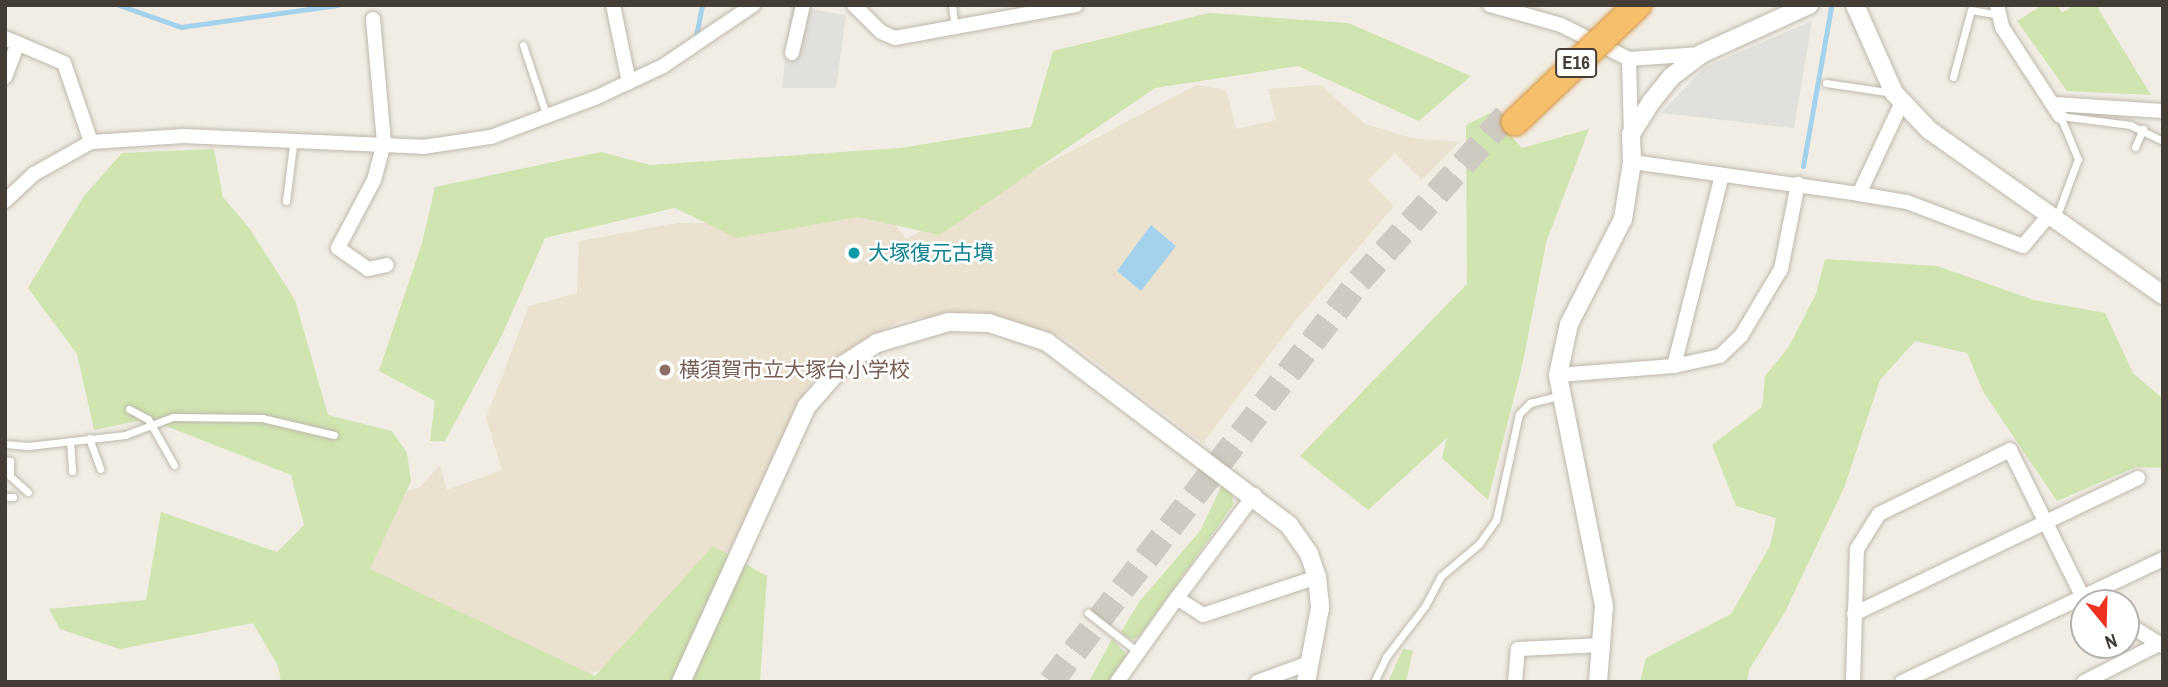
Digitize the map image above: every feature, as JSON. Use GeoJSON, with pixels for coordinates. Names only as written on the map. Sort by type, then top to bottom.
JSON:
{"type":"FeatureCollection","features":[{"type":"Feature","properties":{"kind":"highway","name":"E16"},"geometry":{"type":"LineString","coordinates":[[1622,5],[1512,118],[1638,5]]}},
{"type":"Feature","properties":{"kind":"street"},"geometry":{"type":"LineString","coordinates":[[613,5],[629,82]]}},
{"type":"Feature","properties":{"kind":"street"},"geometry":{"type":"LineString","coordinates":[[5,201],[34,174],[91,142],[184,136],[294,138],[423,147],[491,137],[547,118],[663,66],[752,5]]}},
{"type":"Feature","properties":{"kind":"street"},"geometry":{"type":"LineString","coordinates":[[792,53],[803,5]]}},
{"type":"Feature","properties":{"kind":"street"},"geometry":{"type":"LineString","coordinates":[[854,5],[881,32],[895,38],[955,30],[1076,5]]}},
{"type":"Feature","properties":{"kind":"street"},"geometry":{"type":"LineString","coordinates":[[1490,5],[1520,8],[1629,59],[1700,54]]}},
{"type":"Feature","properties":{"kind":"street"},"geometry":{"type":"LineString","coordinates":[[1631,134],[1671,77],[1700,54],[1809,5]]}},
{"type":"Feature","properties":{"kind":"street"},"geometry":{"type":"LineString","coordinates":[[1855,5],[1898,98],[1929,130],[2050,220],[2163,295]]}},
{"type":"Feature","properties":{"kind":"street"},"geometry":{"type":"LineString","coordinates":[[1998,10],[2057,110],[2163,111]]}},
{"type":"Feature","properties":{"kind":"street"},"geometry":{"type":"LineString","coordinates":[[373,19],[384,143],[374,180],[338,248],[368,269],[387,265]]}},
{"type":"Feature","properties":{"kind":"street"},"geometry":{"type":"LineString","coordinates":[[5,78],[12,41],[64,63],[91,142]]}},
{"type":"Feature","properties":{"kind":"street"},"geometry":{"type":"LineString","coordinates":[[1598,682],[1604,606],[1558,376],[1569,324],[1623,219],[1632,162],[1629,59]]}},
{"type":"Feature","properties":{"kind":"street"},"geometry":{"type":"LineString","coordinates":[[1859,194],[1898,98]]}},
{"type":"Feature","properties":{"kind":"street"},"geometry":{"type":"LineString","coordinates":[[1632,162],[1798,184],[1907,202],[2023,246],[2050,220]]}},
{"type":"Feature","properties":{"kind":"street"},"geometry":{"type":"LineString","coordinates":[[1674,366],[1722,175]]}},
{"type":"Feature","properties":{"kind":"street"},"geometry":{"type":"LineString","coordinates":[[1558,376],[1674,366],[1720,356],[1741,336],[1781,269],[1798,184]]}},
{"type":"Feature","properties":{"kind":"street"},"geometry":{"type":"LineString","coordinates":[[681,682],[807,406],[844,365],[877,342],[905,332],[949,322],[989,323],[1024,331],[1047,342],[1254,495],[1289,525],[1309,554],[1317,576],[1320,608],[1306,682]]}},
{"type":"Feature","properties":{"kind":"street"},"geometry":{"type":"LineString","coordinates":[[1853,682],[1857,549],[1879,514],[2010,450],[2082,589]]}},
{"type":"Feature","properties":{"kind":"street"},"geometry":{"type":"LineString","coordinates":[[1854,614],[2138,478]]}},
{"type":"Feature","properties":{"kind":"street"},"geometry":{"type":"LineString","coordinates":[[1117,682],[1254,495]]}},
{"type":"Feature","properties":{"kind":"street"},"geometry":{"type":"LineString","coordinates":[[2107,589],[2163,559]]}},
{"type":"Feature","properties":{"kind":"street"},"geometry":{"type":"LineString","coordinates":[[1177,598],[1203,615],[1317,576]]}},
{"type":"Feature","properties":{"kind":"street"},"geometry":{"type":"LineString","coordinates":[[1902,682],[2070,607]]}},
{"type":"Feature","properties":{"kind":"street"},"geometry":{"type":"LineString","coordinates":[[2140,632],[2161,645]]}},
{"type":"Feature","properties":{"kind":"street"},"geometry":{"type":"LineString","coordinates":[[1516,682],[1518,649],[1602,645]]}},
{"type":"Feature","properties":{"kind":"street"},"geometry":{"type":"LineString","coordinates":[[2084,682],[2161,645]]}},
{"type":"Feature","properties":{"kind":"street"},"geometry":{"type":"LineString","coordinates":[[1257,682],[1309,663]]}},
{"type":"Feature","properties":{"kind":"lane"},"geometry":{"type":"LineString","coordinates":[[952,5],[955,30]]}},
{"type":"Feature","properties":{"kind":"lane"},"geometry":{"type":"LineString","coordinates":[[1953,77],[1971,10],[1998,10]]}},
{"type":"Feature","properties":{"kind":"lane"},"geometry":{"type":"LineString","coordinates":[[523,45],[547,118]]}},
{"type":"Feature","properties":{"kind":"lane"},"geometry":{"type":"LineString","coordinates":[[1826,83],[1898,98]]}},
{"type":"Feature","properties":{"kind":"lane"},"geometry":{"type":"LineString","coordinates":[[2057,110],[2143,129],[2163,141]]}},
{"type":"Feature","properties":{"kind":"lane"},"geometry":{"type":"LineString","coordinates":[[2050,220],[2078,159],[2057,110]]}},
{"type":"Feature","properties":{"kind":"lane"},"geometry":{"type":"LineString","coordinates":[[2135,147],[2143,129]]}},
{"type":"Feature","properties":{"kind":"lane"},"geometry":{"type":"LineString","coordinates":[[286,201],[294,138]]}},
{"type":"Feature","properties":{"kind":"lane"},"geometry":{"type":"LineString","coordinates":[[1374,682],[1386,657],[1425,606],[1441,576],[1479,544],[1496,520],[1520,414],[1530,403],[1562,394]]}},
{"type":"Feature","properties":{"kind":"lane"},"geometry":{"type":"LineString","coordinates":[[129,409],[148,418],[151,428],[174,465]]}},
{"type":"Feature","properties":{"kind":"lane"},"geometry":{"type":"LineString","coordinates":[[5,444],[29,446],[89,438],[151,428],[173,417],[262,418],[334,435]]}},
{"type":"Feature","properties":{"kind":"lane"},"geometry":{"type":"LineString","coordinates":[[89,438],[100,469]]}},
{"type":"Feature","properties":{"kind":"lane"},"geometry":{"type":"LineString","coordinates":[[70,441],[72,471]]}},
{"type":"Feature","properties":{"kind":"lane"},"geometry":{"type":"LineString","coordinates":[[5,460],[10,461],[10,476],[28,492]]}},
{"type":"Feature","properties":{"kind":"lane"},"geometry":{"type":"LineString","coordinates":[[1088,613],[1138,652]]}},
{"type":"Feature","properties":{"kind":"shaded area"},"geometry":{"type":"Polygon","coordinates":[[[791,6],[846,15],[836,88],[782,88],[791,6]]]}},
{"type":"Feature","properties":{"kind":"shaded area"},"geometry":{"type":"Polygon","coordinates":[[[1812,21],[1794,128],[1661,113],[1705,67],[1812,21]]]}},
{"type":"Feature","properties":{"kind":"shaded area","name":"横須賀市立大塚台小学校"},"geometry":{"type":"Polygon","coordinates":[[[1196,85],[1226,90],[1236,129],[1276,120],[1268,89],[1320,85],[1365,124],[1412,138],[1459,142],[1422,180],[1395,153],[1368,180],[1394,206],[1295,321],[1203,443],[1062,336],[976,311],[900,321],[843,354],[807,387],[667,682],[630,660],[574,679],[359,571],[398,494],[420,487],[440,465],[447,490],[502,470],[486,418],[529,306],[577,293],[579,241],[678,223],[765,224],[871,193],[906,239],[1196,85]]]}},
{"type":"Feature","properties":{"kind":"green space"},"geometry":{"type":"Polygon","coordinates":[[[2043,5],[2057,5],[2062,13],[2075,5],[2096,5],[2151,95],[2067,91],[2017,21],[2043,5]]]}},
{"type":"Feature","properties":{"kind":"green space"},"geometry":{"type":"Polygon","coordinates":[[[1209,13],[1348,23],[1471,76],[1419,121],[1298,66],[1155,88],[940,235],[858,217],[737,238],[675,208],[545,238],[501,337],[445,441],[430,441],[435,401],[379,371],[422,243],[435,187],[601,152],[650,165],[900,148],[1031,127],[1053,51],[1209,13]]]}},
{"type":"Feature","properties":{"kind":"green space"},"geometry":{"type":"Polygon","coordinates":[[[1490,113],[1522,148],[1589,129],[1546,243],[1523,362],[1488,500],[1442,458],[1447,438],[1368,510],[1300,456],[1467,284],[1466,125],[1490,113]]]}},
{"type":"Feature","properties":{"kind":"green space"},"geometry":{"type":"Polygon","coordinates":[[[214,149],[223,197],[250,229],[295,300],[328,415],[392,431],[407,453],[411,481],[370,569],[595,676],[713,546],[767,576],[760,682],[281,682],[278,666],[253,623],[120,649],[60,629],[49,609],[146,600],[161,512],[277,552],[304,525],[291,475],[148,419],[94,430],[77,354],[28,288],[84,196],[122,153],[214,149]]]}},
{"type":"Feature","properties":{"kind":"green space"},"geometry":{"type":"Polygon","coordinates":[[[1825,259],[1937,266],[2034,300],[2105,313],[2133,373],[2163,399],[2163,468],[2136,467],[2057,501],[1984,393],[1967,353],[1915,341],[1880,380],[1844,488],[1785,612],[1749,670],[1747,682],[1640,682],[1646,658],[1731,614],[1770,546],[1776,518],[1736,506],[1712,445],[1762,407],[1765,376],[1788,348],[1816,294],[1825,259]]]}},
{"type":"Feature","properties":{"kind":"green space"},"geometry":{"type":"Polygon","coordinates":[[[1222,485],[1232,492],[1233,505],[1139,637],[1132,640],[1121,632],[1139,602],[1200,531],[1222,485]]]}},
{"type":"Feature","properties":{"kind":"green space"},"geometry":{"type":"Polygon","coordinates":[[[1112,639],[1127,655],[1109,682],[1089,682],[1112,639]]]}},
{"type":"Feature","properties":{"kind":"green space"},"geometry":{"type":"Polygon","coordinates":[[[1403,649],[1413,651],[1406,682],[1388,682],[1403,649]]]}},
{"type":"Feature","properties":{"kind":"water"},"geometry":{"type":"Polygon","coordinates":[[[1151,225],[1176,246],[1141,291],[1117,271],[1151,225]]]}},
{"type":"Feature","properties":{"kind":"waterway"},"geometry":{"type":"LineString","coordinates":[[119,5],[181,27],[337,5]]}},
{"type":"Feature","properties":{"kind":"waterway"},"geometry":{"type":"LineString","coordinates":[[696,36],[702,5]]}},
{"type":"Feature","properties":{"kind":"waterway"},"geometry":{"type":"LineString","coordinates":[[1803,166],[1831,7]]}},
{"type":"Feature","properties":{"kind":"tunnel"},"geometry":{"type":"LineString","coordinates":[[1051,682],[1359,281],[1508,114]]}},
{"type":"Feature","properties":{"kind":"place","name":"大塚復元古墳"},"geometry":{"type":"Point","coordinates":[854,253]}},
{"type":"Feature","properties":{"kind":"place","name":"横須賀市立大塚台小学校"},"geometry":{"type":"Point","coordinates":[665,370]}}]}
